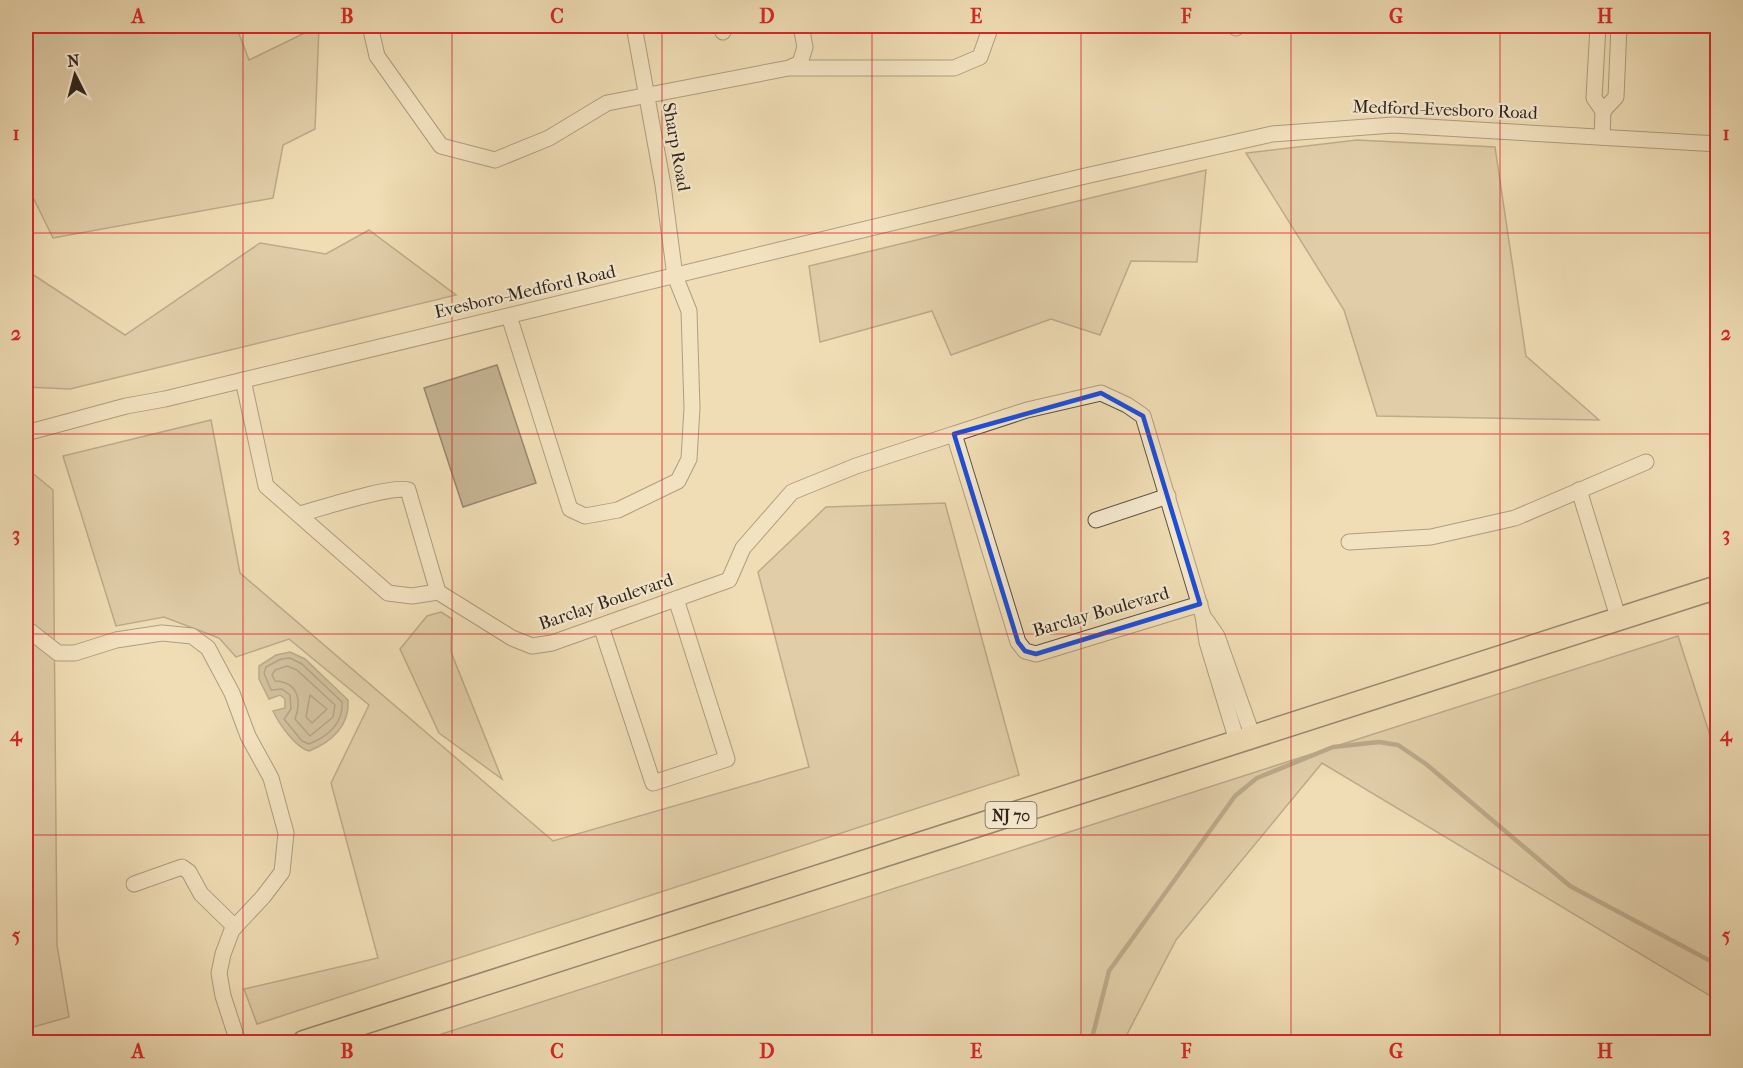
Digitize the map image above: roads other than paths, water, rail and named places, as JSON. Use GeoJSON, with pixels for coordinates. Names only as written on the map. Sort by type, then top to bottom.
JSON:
{"type":"FeatureCollection","features":[{"type":"Feature","properties":{"kind":"highway","name":"NJ 70"},"geometry":{"type":"LineString","coordinates":[[304,1042],[1618,617],[1716,593]]}},
{"type":"Feature","properties":{"kind":"street"},"geometry":{"type":"LineString","coordinates":[[370,26],[377,56],[441,146],[495,160],[549,138],[607,104],[647,98],[789,68],[954,68],[980,57],[990,26]]}},
{"type":"Feature","properties":{"kind":"street","name":"Sharp Road"},"geometry":{"type":"LineString","coordinates":[[509,316],[570,508],[585,516],[618,510],[678,480],[688,459],[692,408],[689,311],[675,276],[634,26]]}},
{"type":"Feature","properties":{"kind":"street"},"geometry":{"type":"LineString","coordinates":[[789,68],[800,63],[803,57],[805,48],[801,26]]}},
{"type":"Feature","properties":{"kind":"street"},"geometry":{"type":"LineString","coordinates":[[1598,26],[1594,98],[1603,111],[1602,137]]}},
{"type":"Feature","properties":{"kind":"street"},"geometry":{"type":"LineString","coordinates":[[1603,111],[1616,97],[1619,26]]}},
{"type":"Feature","properties":{"kind":"street","name":"Medford-Evesboro Road"},"geometry":{"type":"LineString","coordinates":[[1034,189],[1228,144],[1311,129],[1434,126],[1718,144]]}},
{"type":"Feature","properties":{"kind":"street","name":"Evesboro-Medford Road"},"geometry":{"type":"LineString","coordinates":[[26,433],[126,406],[243,380],[1034,189]]}},
{"type":"Feature","properties":{"kind":"street"},"geometry":{"type":"LineString","coordinates":[[243,380],[266,486],[388,593],[412,596],[438,592],[408,490],[386,492],[300,514]]}},
{"type":"Feature","properties":{"kind":"street","name":"Barclay Boulevard"},"geometry":{"type":"LineString","coordinates":[[438,592],[512,638],[532,646],[552,643],[729,580],[743,548],[792,492],[856,466],[1027,410],[1101,393],[1127,405],[1143,416],[1201,610],[1207,642],[1245,739]]}},
{"type":"Feature","properties":{"kind":"street","name":"Barclay Boulevard"},"geometry":{"type":"LineString","coordinates":[[954,434],[1018,642],[1025,651],[1036,654],[1201,610]]}},
{"type":"Feature","properties":{"kind":"street"},"geometry":{"type":"LineString","coordinates":[[1349,542],[1452,534],[1515,518],[1646,462]]}},
{"type":"Feature","properties":{"kind":"street"},"geometry":{"type":"LineString","coordinates":[[1580,490],[1618,617]]}},
{"type":"Feature","properties":{"kind":"street"},"geometry":{"type":"LineString","coordinates":[[1096,520],[1168,496]]}},
{"type":"Feature","properties":{"kind":"street"},"geometry":{"type":"LineString","coordinates":[[601,626],[653,783],[727,759],[676,599]]}},
{"type":"Feature","properties":{"kind":"street"},"geometry":{"type":"LineString","coordinates":[[26,628],[58,653],[75,653],[116,640],[162,633],[192,636],[208,648],[232,693],[248,736],[271,778],[286,833],[282,872],[235,927],[223,954],[219,973],[238,1042]]}},
{"type":"Feature","properties":{"kind":"street"},"geometry":{"type":"LineString","coordinates":[[134,884],[182,867],[189,872],[201,894],[235,927]]}},
{"type":"Feature","properties":{"kind":"water"},"geometry":{"type":"Polygon","coordinates":[[[290,652],[305,659],[348,700],[346,717],[338,732],[325,743],[309,751],[293,740],[273,711],[285,708],[285,699],[280,695],[269,699],[259,679],[259,666],[276,655],[290,652]]]}},
{"type":"Feature","properties":{"kind":"waterway"},"geometry":{"type":"LineString","coordinates":[[1091,1042],[1109,971],[1235,796],[1257,778],[1333,747],[1379,742],[1398,745],[1426,764],[1570,886],[1718,965]]}}]}
